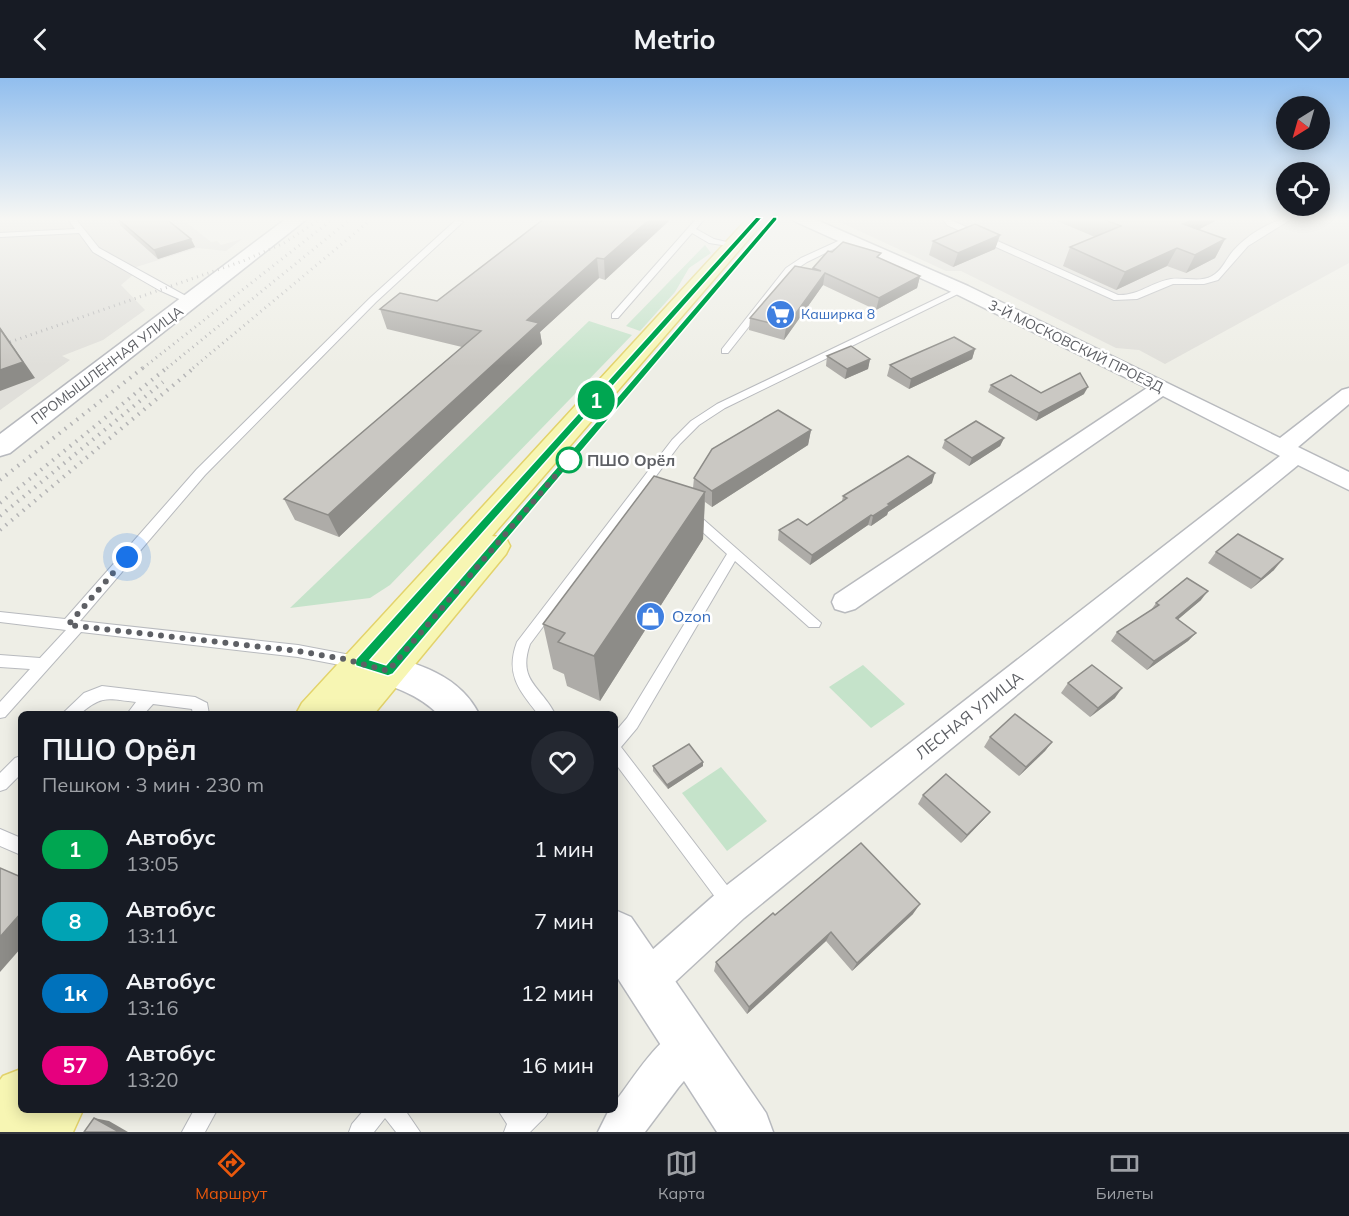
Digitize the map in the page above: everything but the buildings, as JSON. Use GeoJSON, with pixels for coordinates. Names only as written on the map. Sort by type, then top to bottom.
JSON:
{"type":"FeatureCollection","features":[{"type":"Feature","properties":{"kind":"main road"},"geometry":{"type":"LineString","coordinates":[[353,711],[375,667],[716,267]]}},
{"type":"Feature","properties":{"kind":"main road"},"geometry":{"type":"LineString","coordinates":[[319,711],[375,667],[731,267]]}},
{"type":"Feature","properties":{"kind":"main road"},"geometry":{"type":"LineString","coordinates":[[0,1122],[18,1099]]}},
{"type":"Feature","properties":{"kind":"main road"},"geometry":{"type":"LineString","coordinates":[[41,1132],[55,1113]]}},
{"type":"Feature","properties":{"kind":"street","name":"ПРОМЫШЛЕННАЯ УЛИЦА"},"geometry":{"type":"LineString","coordinates":[[0,447],[235,267]]}},
{"type":"Feature","properties":{"kind":"street","name":"3-Й МОСКОВСКИЙ ПРОЕЗД"},"geometry":{"type":"LineString","coordinates":[[912,267],[1161,387],[1349,482]]}},
{"type":"Feature","properties":{"kind":"street"},"geometry":{"type":"LineString","coordinates":[[845,602],[1161,387]]}},
{"type":"Feature","properties":{"kind":"street","name":"ЛЕСНАЯ УЛИЦА"},"geometry":{"type":"LineString","coordinates":[[648,980],[731,905],[1288,452],[1349,394]]}},
{"type":"Feature","properties":{"kind":"street"},"geometry":{"type":"LineString","coordinates":[[375,667],[436,688],[458,711]]}},
{"type":"Feature","properties":{"kind":"street"},"geometry":{"type":"LineString","coordinates":[[618,937],[747,1132]]}},
{"type":"Feature","properties":{"kind":"street"},"geometry":{"type":"LineString","coordinates":[[619,1132],[663,1073],[690,1043]]}},
{"type":"Feature","properties":{"kind":"lane"},"geometry":{"type":"LineString","coordinates":[[128,267],[191,301]]}},
{"type":"Feature","properties":{"kind":"lane"},"geometry":{"type":"LineString","coordinates":[[0,712],[43,664],[201,472],[373,300],[409,267]]}},
{"type":"Feature","properties":{"kind":"lane"},"geometry":{"type":"LineString","coordinates":[[615,316],[657,267]]}},
{"type":"Feature","properties":{"kind":"lane"},"geometry":{"type":"LineString","coordinates":[[725,351],[793,267]]}},
{"type":"Feature","properties":{"kind":"lane"},"geometry":{"type":"LineString","coordinates":[[1048,267],[1117,298],[1126,299],[1142,295],[1172,280],[1201,282],[1216,278],[1225,267]]}},
{"type":"Feature","properties":{"kind":"lane"},"geometry":{"type":"LineString","coordinates":[[545,711],[521,678],[518,666],[521,648],[535,626],[646,489],[676,442],[695,423],[721,405],[962,290]]}},
{"type":"Feature","properties":{"kind":"lane"},"geometry":{"type":"LineString","coordinates":[[679,506],[814,623]]}},
{"type":"Feature","properties":{"kind":"lane"},"geometry":{"type":"LineString","coordinates":[[618,739],[632,723],[734,553]]}},
{"type":"Feature","properties":{"kind":"lane"},"geometry":{"type":"LineString","coordinates":[[0,617],[298,651],[375,667]]}},
{"type":"Feature","properties":{"kind":"lane"},"geometry":{"type":"LineString","coordinates":[[0,661],[43,664]]}},
{"type":"Feature","properties":{"kind":"lane"},"geometry":{"type":"LineString","coordinates":[[73,711],[97,693],[195,703],[202,708],[202,711]]}},
{"type":"Feature","properties":{"kind":"lane"},"geometry":{"type":"LineString","coordinates":[[138,711],[150,697]]}},
{"type":"Feature","properties":{"kind":"lane"},"geometry":{"type":"LineString","coordinates":[[618,755],[731,905]]}},
{"type":"Feature","properties":{"kind":"lane"},"geometry":{"type":"LineString","coordinates":[[0,784],[18,766]]}},
{"type":"Feature","properties":{"kind":"lane"},"geometry":{"type":"LineString","coordinates":[[193,1132],[204,1113]]}},
{"type":"Feature","properties":{"kind":"lane"},"geometry":{"type":"LineString","coordinates":[[360,1132],[376,1113]]}},
{"type":"Feature","properties":{"kind":"lane"},"geometry":{"type":"LineString","coordinates":[[394,1113],[409,1132]]}},
{"type":"Feature","properties":{"kind":"lane"},"geometry":{"type":"LineString","coordinates":[[516,1122],[532,1113]]}},
{"type":"Feature","properties":{"kind":"shaded area"},"geometry":{"type":"Polygon","coordinates":[[[0,267],[136,267],[133,268],[134,274],[121,285],[145,310],[103,340],[62,356],[70,360],[0,410],[0,267]]]}},
{"type":"Feature","properties":{"kind":"shaded area"},"geometry":{"type":"Polygon","coordinates":[[[938,267],[1341,267],[1165,364],[1139,350],[1116,348],[961,271],[946,271],[938,267]]]}},
{"type":"Feature","properties":{"kind":"green space"},"geometry":{"type":"Polygon","coordinates":[[[683,267],[690,267],[675,292],[640,331],[626,326],[683,267]]]}},
{"type":"Feature","properties":{"kind":"green space"},"geometry":{"type":"Polygon","coordinates":[[[589,321],[632,335],[390,585],[370,598],[290,608],[589,321]]]}},
{"type":"Feature","properties":{"kind":"green space"},"geometry":{"type":"Polygon","coordinates":[[[863,665],[905,704],[871,728],[829,687],[863,665]]]}},
{"type":"Feature","properties":{"kind":"green space"},"geometry":{"type":"Polygon","coordinates":[[[721,767],[767,821],[727,851],[682,793],[721,767]]]}},
{"type":"Feature","properties":{"kind":"railway"},"geometry":{"type":"LineString","coordinates":[[10,342],[225,267]]}},
{"type":"Feature","properties":{"kind":"railway"},"geometry":{"type":"LineString","coordinates":[[143,368],[271,267]]}},
{"type":"Feature","properties":{"kind":"railway"},"geometry":{"type":"LineString","coordinates":[[167,368],[291,267]]}},
{"type":"Feature","properties":{"kind":"railway"},"geometry":{"type":"LineString","coordinates":[[193,368],[314,267]]}},
{"type":"Feature","properties":{"kind":"railway"},"geometry":{"type":"LineString","coordinates":[[0,480],[144,367]]}},
{"type":"Feature","properties":{"kind":"railway"},"geometry":{"type":"LineString","coordinates":[[0,503],[168,367]]}},
{"type":"Feature","properties":{"kind":"railway"},"geometry":{"type":"LineString","coordinates":[[0,530],[195,367]]}},
{"type":"Feature","properties":{"kind":"railway"},"geometry":{"type":"LineString","coordinates":[[0,516],[163,382]]}},
{"type":"Feature","properties":{"kind":"bus line","name":"1"},"geometry":{"type":"LineString","coordinates":[[715,267],[361,663],[388,671],[733,267]]}},
{"type":"Feature","properties":{"kind":"place","name":"Каширка 8"},"geometry":{"type":"Point","coordinates":[780,314]}},
{"type":"Feature","properties":{"kind":"place","name":"ПШО Орёл"},"geometry":{"type":"Point","coordinates":[569,460]}},
{"type":"Feature","properties":{"kind":"place","name":"Ozon"},"geometry":{"type":"Point","coordinates":[651,616]}},
{"type":"Feature","properties":{"kind":"route"},"geometry":{"type":"LineString","coordinates":[[127,557],[68,625],[298,651],[344,659],[388,671],[569,460]]}}]}
